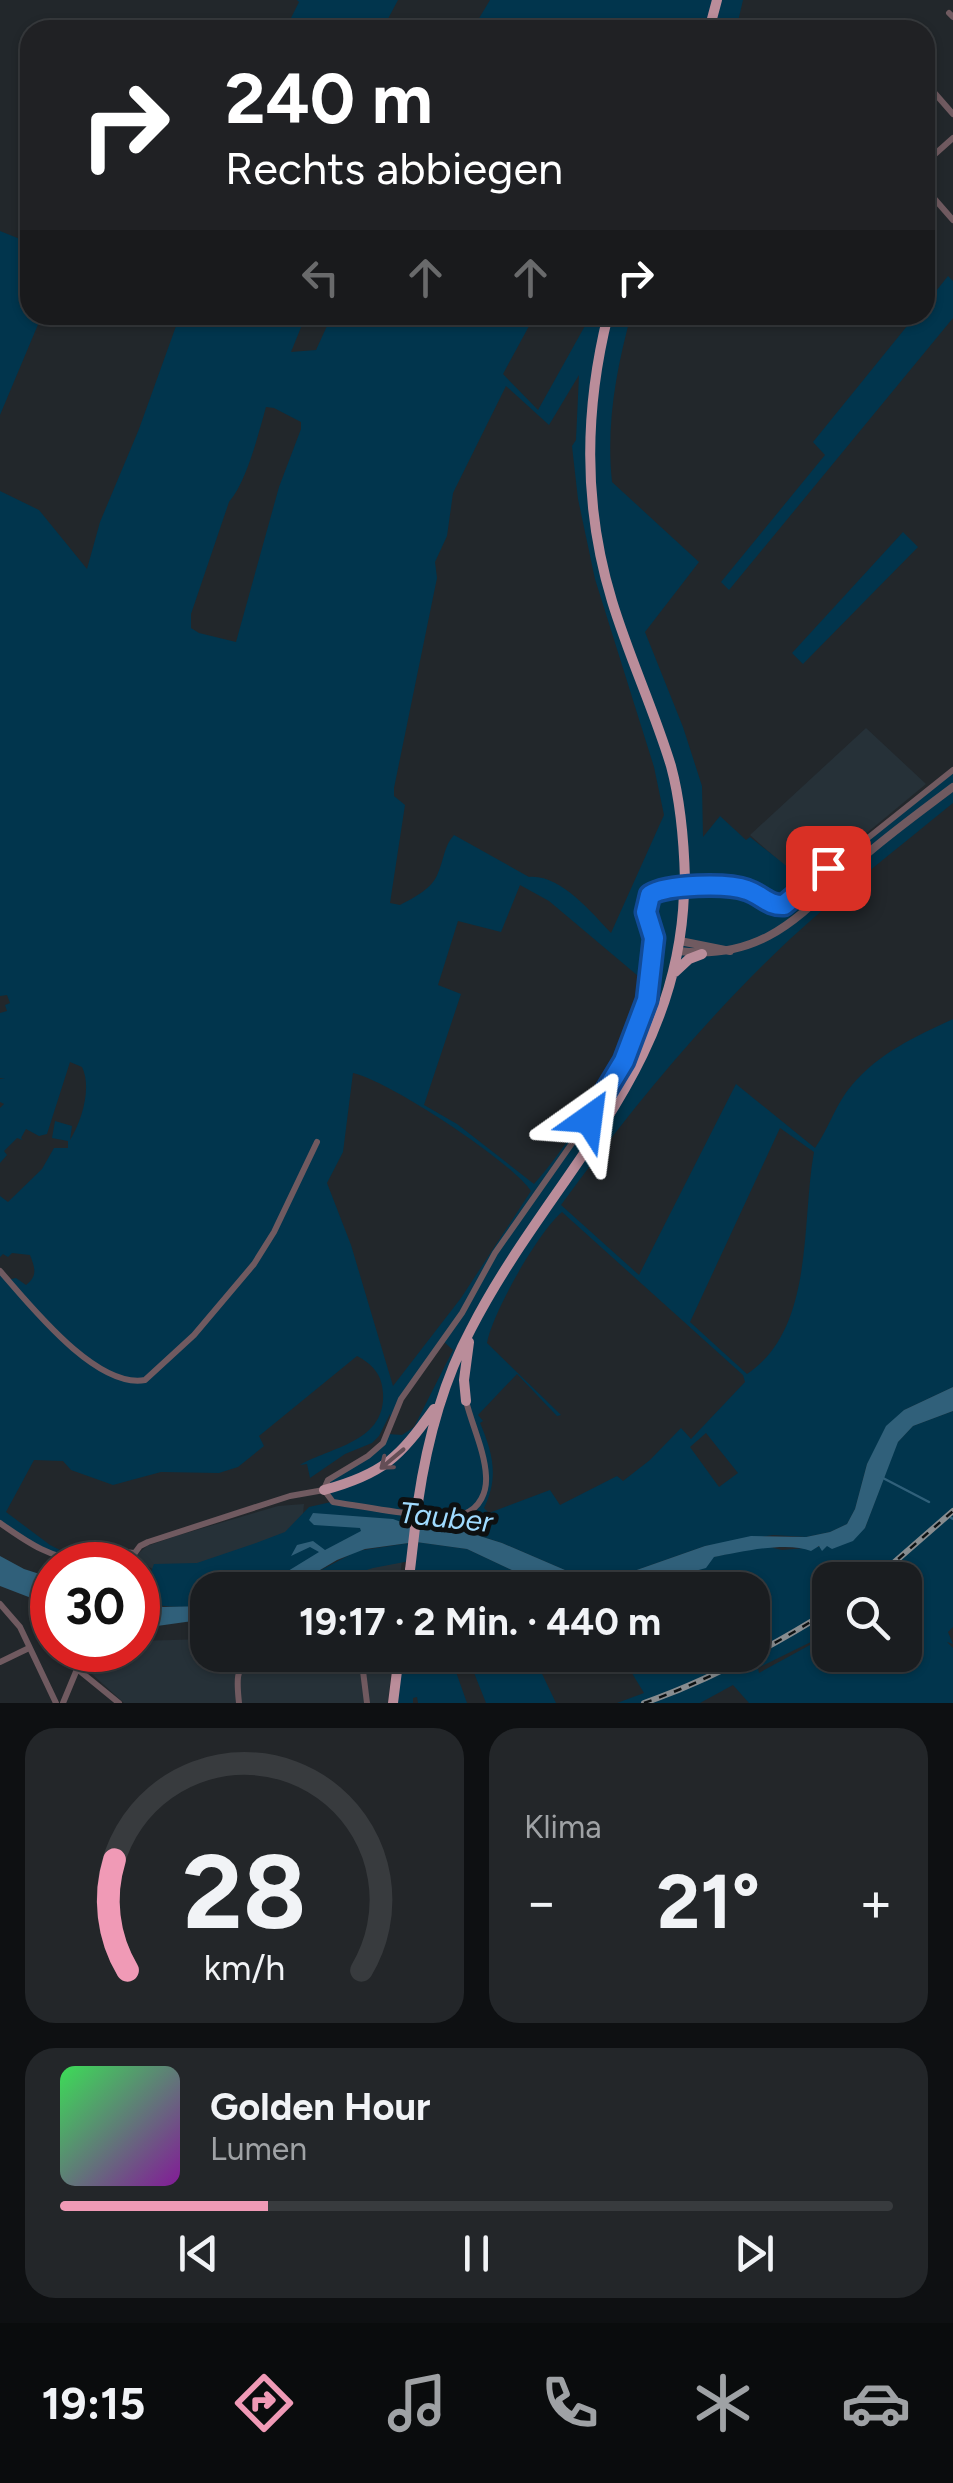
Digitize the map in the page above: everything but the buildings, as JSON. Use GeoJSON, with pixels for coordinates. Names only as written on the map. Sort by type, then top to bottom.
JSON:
{"type":"FeatureCollection","features":[{"type":"Feature","properties":{"kind":"main road"},"geometry":{"type":"LineString","coordinates":[[324,1490],[347,1484],[394,1460],[414,1439],[440,1400],[471,1328],[631,1081],[658,1027],[674,972],[685,880],[679,802],[671,767],[611,600],[593,517],[590,409],[606,325]]}},
{"type":"Feature","properties":{"kind":"main road"},"geometry":{"type":"LineString","coordinates":[[674,972],[688,959],[702,954]]}},
{"type":"Feature","properties":{"kind":"main road"},"geometry":{"type":"LineString","coordinates":[[466,1401],[464,1380],[471,1328]]}},
{"type":"Feature","properties":{"kind":"main road"},"geometry":{"type":"LineString","coordinates":[[410,1572],[418,1502],[440,1400]]}},
{"type":"Feature","properties":{"kind":"main road"},"geometry":{"type":"LineString","coordinates":[[393,1703],[397,1672]]}},
{"type":"Feature","properties":{"kind":"street"},"geometry":{"type":"LineString","coordinates":[[935,93],[953,114]]}},
{"type":"Feature","properties":{"kind":"street"},"geometry":{"type":"LineString","coordinates":[[935,199],[953,220]]}},
{"type":"Feature","properties":{"kind":"street"},"geometry":{"type":"LineString","coordinates":[[324,1490],[328,1480],[383,1442],[401,1399],[462,1313],[495,1253],[589,1119],[624,1061],[641,1020],[651,979],[654,938],[646,912],[650,895],[670,887],[744,889],[776,905],[791,901],[953,770]]}},
{"type":"Feature","properties":{"kind":"street"},"geometry":{"type":"LineString","coordinates":[[679,946],[702,954],[730,951],[764,940],[953,787]]}},
{"type":"Feature","properties":{"kind":"street"},"geometry":{"type":"LineString","coordinates":[[679,946],[730,951]]}},
{"type":"Feature","properties":{"kind":"street"},"geometry":{"type":"LineString","coordinates":[[0,1272],[63,1339],[92,1361],[114,1376],[145,1380],[194,1335],[254,1264],[274,1232],[317,1142]]}},
{"type":"Feature","properties":{"kind":"street"},"geometry":{"type":"LineString","coordinates":[[324,1490],[333,1502],[434,1515],[469,1512],[483,1497],[486,1478],[466,1401]]}},
{"type":"Feature","properties":{"kind":"street"},"geometry":{"type":"LineString","coordinates":[[148,1542],[290,1496],[324,1490]]}},
{"type":"Feature","properties":{"kind":"street"},"geometry":{"type":"LineString","coordinates":[[0,1523],[30,1542]]}},
{"type":"Feature","properties":{"kind":"street"},"geometry":{"type":"LineString","coordinates":[[0,1604],[20,1627],[60,1703]]}},
{"type":"Feature","properties":{"kind":"street"},"geometry":{"type":"LineString","coordinates":[[0,1662],[29,1648]]}},
{"type":"Feature","properties":{"kind":"street"},"geometry":{"type":"LineString","coordinates":[[60,1703],[74,1672]]}},
{"type":"Feature","properties":{"kind":"street"},"geometry":{"type":"LineString","coordinates":[[81,1672],[119,1703]]}},
{"type":"Feature","properties":{"kind":"street"},"geometry":{"type":"LineString","coordinates":[[239,1672],[239,1703]]}},
{"type":"Feature","properties":{"kind":"street"},"geometry":{"type":"LineString","coordinates":[[363,1672],[368,1703]]}},
{"type":"Feature","properties":{"kind":"shaded area"},"geometry":{"type":"Polygon","coordinates":[[[398,0],[387,20],[290,20],[299,2],[398,0]]]}},
{"type":"Feature","properties":{"kind":"shaded area"},"geometry":{"type":"Polygon","coordinates":[[[490,0],[743,0],[738,20],[478,20],[490,0]]]}},
{"type":"Feature","properties":{"kind":"shaded area"},"geometry":{"type":"Polygon","coordinates":[[[0,231],[20,239],[20,325],[38,325],[0,415],[0,231]]]}},
{"type":"Feature","properties":{"kind":"shaded area"},"geometry":{"type":"Polygon","coordinates":[[[948,276],[953,281],[953,318],[729,590],[721,582],[825,455],[813,442],[908,325],[935,325],[935,292],[948,276]]]}},
{"type":"Feature","properties":{"kind":"shaded area"},"geometry":{"type":"Polygon","coordinates":[[[176,325],[302,325],[291,352],[316,350],[327,325],[530,325],[503,374],[538,410],[585,325],[629,325],[614,398],[612,482],[699,562],[645,632],[702,786],[703,837],[720,816],[746,840],[750,837],[809,884],[953,770],[953,803],[829,905],[758,970],[669,1067],[561,1205],[639,1275],[736,1084],[815,1148],[841,1100],[863,1074],[899,1046],[953,1019],[953,1387],[904,1410],[867,1464],[847,1524],[806,1537],[773,1535],[705,1546],[631,1572],[565,1570],[455,1528],[417,1528],[352,1536],[289,1572],[190,1572],[190,1607],[160,1605],[160,1564],[197,1563],[285,1532],[309,1507],[331,1502],[325,1483],[368,1456],[388,1434],[402,1435],[414,1427],[453,1350],[443,1341],[401,1399],[390,1428],[390,1414],[372,1443],[345,1454],[310,1478],[307,1464],[300,1465],[366,1433],[382,1409],[378,1375],[357,1356],[259,1436],[264,1446],[238,1467],[219,1473],[161,1472],[113,1485],[71,1470],[63,1461],[34,1460],[6,1512],[46,1542],[33,1542],[0,1523],[0,1271],[7,1280],[16,1278],[26,1285],[34,1272],[30,1255],[12,1253],[0,1257],[0,1196],[8,1202],[42,1169],[54,1148],[68,1148],[68,1141],[52,1138],[55,1121],[72,1126],[70,1140],[82,1114],[86,1084],[82,1067],[70,1062],[47,1134],[39,1136],[26,1129],[23,1140],[17,1138],[4,1151],[7,1155],[0,1163],[0,1108],[4,1104],[0,1102],[0,1079],[5,1078],[0,1078],[0,1013],[7,1011],[5,1005],[10,1003],[7,995],[0,996],[0,491],[39,510],[87,569],[100,522],[176,325]],[[579,375],[549,425],[506,386],[453,493],[447,536],[435,562],[437,578],[394,788],[394,796],[405,805],[390,903],[400,905],[432,884],[454,835],[529,877],[563,888],[611,933],[664,815],[654,767],[595,579],[578,499],[572,446],[576,440],[579,375]],[[266,407],[247,470],[229,502],[191,614],[191,628],[199,633],[236,642],[279,487],[301,429],[301,422],[266,407]],[[520,885],[501,932],[458,921],[438,985],[461,994],[424,1105],[457,1124],[534,1184],[601,1088],[629,1030],[644,981],[549,901],[520,885]],[[353,1073],[343,1152],[327,1183],[351,1245],[393,1386],[461,1298],[531,1191],[500,1161],[448,1124],[393,1091],[353,1073]],[[780,1128],[690,1322],[747,1374],[769,1354],[784,1330],[801,1272],[814,1152],[780,1128]],[[562,1212],[529,1254],[507,1293],[487,1343],[561,1415],[557,1416],[517,1374],[478,1415],[483,1421],[480,1423],[492,1466],[492,1486],[484,1508],[489,1513],[550,1490],[560,1505],[617,1476],[623,1481],[681,1428],[691,1439],[745,1382],[743,1375],[562,1212]],[[706,1433],[690,1447],[719,1487],[738,1473],[706,1433]]]}},
{"type":"Feature","properties":{"kind":"shaded area"},"geometry":{"type":"Polygon","coordinates":[[[903,532],[918,547],[803,664],[792,653],[903,532]]]}},
{"type":"Feature","properties":{"kind":"shaded area"},"geometry":{"type":"Polygon","coordinates":[[[866,728],[926,784],[805,884],[750,835],[866,728]]]}},
{"type":"Feature","properties":{"kind":"shaded area"},"geometry":{"type":"Polygon","coordinates":[[[953,1387],[953,1411],[913,1426],[898,1442],[865,1528],[853,1541],[832,1549],[827,1546],[822,1551],[819,1546],[811,1551],[777,1547],[714,1557],[706,1568],[692,1572],[631,1572],[705,1546],[751,1536],[806,1537],[847,1524],[867,1464],[886,1426],[904,1410],[953,1387]]]}},
{"type":"Feature","properties":{"kind":"shaded area"},"geometry":{"type":"Polygon","coordinates":[[[953,1411],[953,1627],[948,1632],[953,1644],[947,1642],[953,1648],[953,1703],[749,1703],[733,1685],[700,1703],[617,1703],[644,1693],[631,1672],[770,1672],[770,1667],[812,1644],[812,1672],[922,1672],[922,1562],[812,1562],[812,1641],[770,1662],[770,1572],[692,1572],[713,1557],[765,1546],[782,1550],[827,1546],[865,1528],[897,1443],[913,1426],[953,1411]]]}},
{"type":"Feature","properties":{"kind":"shaded area"},"geometry":{"type":"Polygon","coordinates":[[[304,1504],[303,1514],[290,1531],[220,1559],[160,1572],[159,1542],[278,1506],[304,1504]]]}},
{"type":"Feature","properties":{"kind":"shaded area"},"geometry":{"type":"Polygon","coordinates":[[[313,1513],[393,1519],[417,1528],[454,1528],[577,1572],[516,1572],[467,1549],[416,1542],[365,1549],[317,1572],[286,1572],[319,1552],[310,1547],[291,1556],[297,1545],[313,1541],[325,1550],[361,1531],[314,1525],[309,1520],[313,1513]]]}},
{"type":"Feature","properties":{"kind":"shaded area"},"geometry":{"type":"Polygon","coordinates":[[[416,1542],[467,1549],[516,1572],[410,1572],[415,1560],[360,1572],[317,1572],[357,1551],[416,1542]]]}},
{"type":"Feature","properties":{"kind":"shaded area"},"geometry":{"type":"Polygon","coordinates":[[[0,1556],[30,1571],[30,1598],[0,1586],[0,1556]]]}},
{"type":"Feature","properties":{"kind":"shaded area"},"geometry":{"type":"Polygon","coordinates":[[[402,1558],[401,1572],[355,1572],[402,1558]]]}},
{"type":"Feature","properties":{"kind":"shaded area"},"geometry":{"type":"Polygon","coordinates":[[[160,1606],[190,1606],[190,1621],[160,1626],[160,1606]]]}},
{"type":"Feature","properties":{"kind":"shaded area"},"geometry":{"type":"Polygon","coordinates":[[[190,1639],[190,1672],[391,1672],[388,1703],[124,1703],[90,1672],[160,1672],[160,1640],[190,1639]]]}},
{"type":"Feature","properties":{"kind":"shaded area"},"geometry":{"type":"Polygon","coordinates":[[[397,1672],[456,1672],[467,1703],[418,1703],[417,1697],[413,1703],[393,1703],[397,1672]]]}},
{"type":"Feature","properties":{"kind":"shaded area"},"geometry":{"type":"Polygon","coordinates":[[[474,1672],[541,1672],[556,1703],[486,1703],[474,1672]]]}},
{"type":"Feature","properties":{"kind":"waterway"},"geometry":{"type":"LineString","coordinates":[[881,1477],[929,1502]]}},
{"type":"Feature","properties":{"kind":"railway"},"geometry":{"type":"LineString","coordinates":[[895,1562],[953,1511]]}},
{"type":"Feature","properties":{"kind":"railway"},"geometry":{"type":"LineString","coordinates":[[644,1703],[740,1662],[812,1621]]}},
{"type":"Feature","properties":{"kind":"route"},"geometry":{"type":"LineString","coordinates":[[589,1119],[624,1061],[647,1000],[654,938],[646,912],[650,895],[670,887],[744,889],[766,902],[784,905],[828,868]]}},
{"type":"Feature","properties":{"kind":"water label","name":"Tauber"},"geometry":{"type":"Point","coordinates":[446,1517]}}]}
